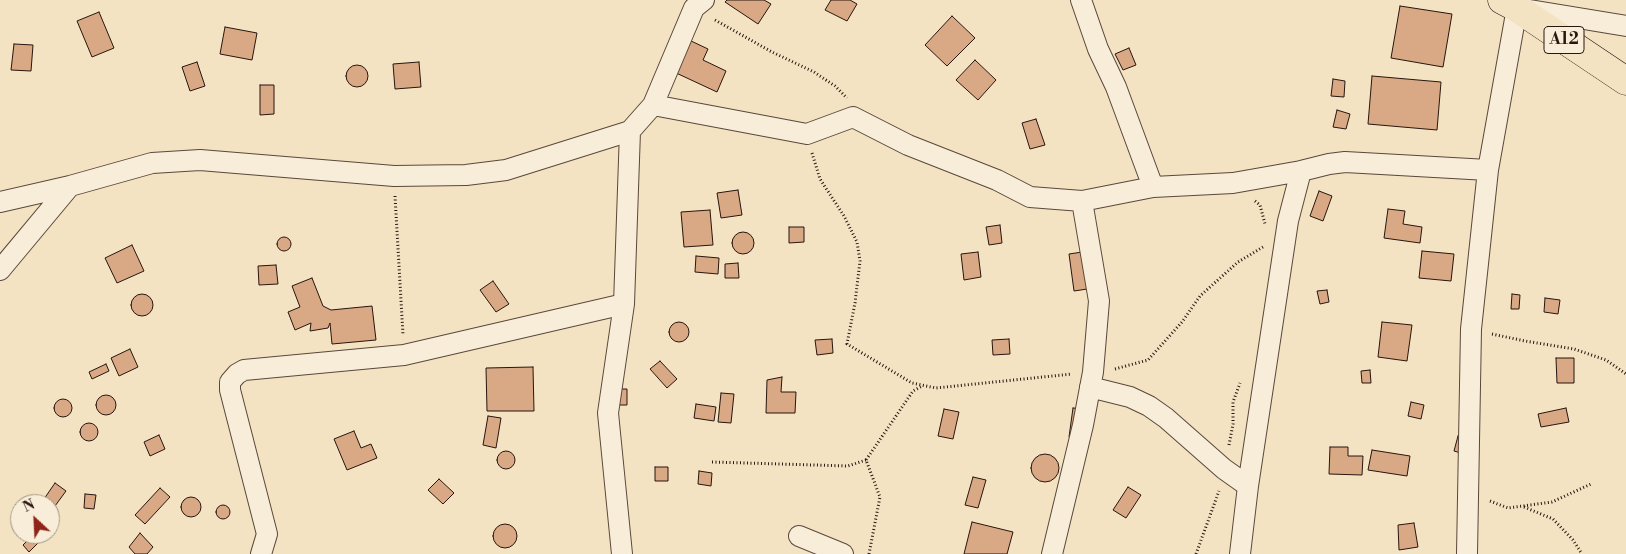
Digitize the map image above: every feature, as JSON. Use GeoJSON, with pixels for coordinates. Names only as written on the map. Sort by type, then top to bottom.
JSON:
{"type":"FeatureCollection","features":[{"type":"Feature","properties":{"kind":"main road","name":"A12"},"geometry":{"type":"LineString","coordinates":[[1509,4],[1626,81]]}},
{"type":"Feature","properties":{"kind":"street"},"geometry":{"type":"LineString","coordinates":[[1081,0],[1098,49],[1116,86],[1153,187]]}},
{"type":"Feature","properties":{"kind":"street"},"geometry":{"type":"LineString","coordinates":[[0,202],[70,186],[152,163],[200,160],[394,176],[466,175],[506,170],[630,131],[654,105],[699,4]]}},
{"type":"Feature","properties":{"kind":"street"},"geometry":{"type":"LineString","coordinates":[[1467,554],[1472,329],[1488,170],[1509,4],[1626,26]]}},
{"type":"Feature","properties":{"kind":"street"},"geometry":{"type":"LineString","coordinates":[[654,105],[807,134],[853,117],[908,145],[997,180],[1030,196],[1082,201],[1153,187],[1233,183],[1345,162],[1488,170]]}},
{"type":"Feature","properties":{"kind":"street"},"geometry":{"type":"LineString","coordinates":[[622,554],[608,413],[624,304],[630,131]]}},
{"type":"Feature","properties":{"kind":"street"},"geometry":{"type":"LineString","coordinates":[[1240,554],[1248,486],[1288,220],[1301,171]]}},
{"type":"Feature","properties":{"kind":"street"},"geometry":{"type":"LineString","coordinates":[[0,270],[70,186]]}},
{"type":"Feature","properties":{"kind":"street"},"geometry":{"type":"LineString","coordinates":[[1052,554],[1082,432],[1091,380],[1099,301],[1082,201]]}},
{"type":"Feature","properties":{"kind":"street"},"geometry":{"type":"LineString","coordinates":[[261,554],[267,534],[230,390],[230,382],[237,374],[244,370],[404,356],[624,304]]}},
{"type":"Feature","properties":{"kind":"street"},"geometry":{"type":"LineString","coordinates":[[1091,380],[1149,406],[1248,486]]}},
{"type":"Feature","properties":{"kind":"street"},"geometry":{"type":"LineString","coordinates":[[799,536],[843,554]]}},
{"type":"Feature","properties":{"kind":"path"},"geometry":{"type":"LineString","coordinates":[[699,4],[772,52],[814,72],[835,86],[849,100],[853,117]]}},
{"type":"Feature","properties":{"kind":"path"},"geometry":{"type":"LineString","coordinates":[[807,134],[820,179],[844,216],[857,242],[860,261],[855,303],[847,344],[912,383],[923,386],[936,388],[1091,380],[1108,371],[1148,360],[1182,322],[1200,296],[1238,262],[1263,247],[1264,238]]}},
{"type":"Feature","properties":{"kind":"path"},"geometry":{"type":"LineString","coordinates":[[394,176],[404,356]]}},
{"type":"Feature","properties":{"kind":"path"},"geometry":{"type":"LineString","coordinates":[[1233,183],[1260,206],[1266,230]]}},
{"type":"Feature","properties":{"kind":"path"},"geometry":{"type":"LineString","coordinates":[[1472,329],[1525,341],[1574,349],[1606,360],[1626,374]]}},
{"type":"Feature","properties":{"kind":"path"},"geometry":{"type":"LineString","coordinates":[[712,462],[848,466],[866,460],[913,391],[923,386]]}},
{"type":"Feature","properties":{"kind":"path"},"geometry":{"type":"LineString","coordinates":[[866,460],[880,497],[869,554]]}},
{"type":"Feature","properties":{"kind":"path"},"geometry":{"type":"LineString","coordinates":[[1196,554],[1220,488],[1224,468]]}},
{"type":"Feature","properties":{"kind":"path"},"geometry":{"type":"LineString","coordinates":[[1469,492],[1508,508],[1552,502],[1591,484]]}},
{"type":"Feature","properties":{"kind":"path"},"geometry":{"type":"LineString","coordinates":[[1524,506],[1553,519],[1573,540],[1582,554]]}},
{"type":"Feature","properties":{"kind":"building"},"geometry":{"type":"Polygon","coordinates":[[[727,0],[764,0],[771,4],[758,24],[725,2],[727,0]]]}},
{"type":"Feature","properties":{"kind":"building"},"geometry":{"type":"Polygon","coordinates":[[[831,0],[850,0],[857,4],[847,21],[825,10],[831,0]]]}},
{"type":"Feature","properties":{"kind":"building"},"geometry":{"type":"Polygon","coordinates":[[[1400,6],[1452,14],[1443,67],[1391,58],[1400,6]]]}},
{"type":"Feature","properties":{"kind":"building"},"geometry":{"type":"Polygon","coordinates":[[[99,12],[114,48],[92,57],[77,21],[99,12]]]}},
{"type":"Feature","properties":{"kind":"building"},"geometry":{"type":"Polygon","coordinates":[[[952,16],[975,38],[947,66],[925,45],[952,16]]]}},
{"type":"Feature","properties":{"kind":"building"},"geometry":{"type":"Polygon","coordinates":[[[225,27],[257,33],[252,60],[220,54],[225,27]]]}},
{"type":"Feature","properties":{"kind":"building"},"geometry":{"type":"Polygon","coordinates":[[[689,40],[708,49],[703,60],[726,71],[717,92],[674,72],[689,40]]]}},
{"type":"Feature","properties":{"kind":"building"},"geometry":{"type":"Polygon","coordinates":[[[14,44],[33,45],[31,71],[11,70],[14,44]]]}},
{"type":"Feature","properties":{"kind":"building"},"geometry":{"type":"Polygon","coordinates":[[[1129,48],[1136,65],[1123,70],[1115,54],[1129,48]]]}},
{"type":"Feature","properties":{"kind":"building"},"geometry":{"type":"Polygon","coordinates":[[[975,60],[996,80],[978,100],[956,80],[975,60]]]}},
{"type":"Feature","properties":{"kind":"building"},"geometry":{"type":"Polygon","coordinates":[[[197,62],[205,86],[190,91],[182,67],[197,62]]]}},
{"type":"Feature","properties":{"kind":"building"},"geometry":{"type":"Polygon","coordinates":[[[419,62],[421,87],[395,89],[393,64],[419,62]]]}},
{"type":"Feature","properties":{"kind":"building"},"geometry":{"type":"Polygon","coordinates":[[[357,65],[365,68],[368,76],[365,84],[357,87],[349,84],[346,76],[349,68],[357,65]]]}},
{"type":"Feature","properties":{"kind":"building"},"geometry":{"type":"Polygon","coordinates":[[[1372,76],[1441,82],[1437,130],[1368,124],[1372,76]]]}},
{"type":"Feature","properties":{"kind":"building"},"geometry":{"type":"Polygon","coordinates":[[[1333,79],[1345,81],[1344,97],[1331,96],[1333,79]]]}},
{"type":"Feature","properties":{"kind":"building"},"geometry":{"type":"Polygon","coordinates":[[[260,85],[274,85],[274,114],[260,115],[260,85]]]}},
{"type":"Feature","properties":{"kind":"building"},"geometry":{"type":"Polygon","coordinates":[[[1337,110],[1350,114],[1346,129],[1333,127],[1337,110]]]}},
{"type":"Feature","properties":{"kind":"building"},"geometry":{"type":"Polygon","coordinates":[[[1036,119],[1045,145],[1030,149],[1022,123],[1036,119]]]}},
{"type":"Feature","properties":{"kind":"building"},"geometry":{"type":"Polygon","coordinates":[[[738,190],[742,215],[721,218],[717,193],[738,190]]]}},
{"type":"Feature","properties":{"kind":"building"},"geometry":{"type":"Polygon","coordinates":[[[1319,191],[1332,196],[1323,221],[1310,216],[1319,191]]]}},
{"type":"Feature","properties":{"kind":"building"},"geometry":{"type":"Polygon","coordinates":[[[1388,209],[1405,211],[1403,224],[1422,227],[1420,243],[1384,238],[1388,209]]]}},
{"type":"Feature","properties":{"kind":"building"},"geometry":{"type":"Polygon","coordinates":[[[710,210],[713,245],[684,247],[681,212],[710,210]]]}},
{"type":"Feature","properties":{"kind":"building"},"geometry":{"type":"Polygon","coordinates":[[[1000,225],[1002,243],[989,245],[986,227],[1000,225]]]}},
{"type":"Feature","properties":{"kind":"building"},"geometry":{"type":"Polygon","coordinates":[[[789,227],[804,227],[804,242],[789,243],[789,227]]]}},
{"type":"Feature","properties":{"kind":"building"},"geometry":{"type":"Polygon","coordinates":[[[743,232],[751,235],[754,243],[751,251],[743,254],[735,251],[732,243],[735,235],[743,232]]]}},
{"type":"Feature","properties":{"kind":"building"},"geometry":{"type":"Polygon","coordinates":[[[284,237],[289,239],[291,244],[289,249],[284,251],[279,249],[277,244],[279,239],[284,237]]]}},
{"type":"Feature","properties":{"kind":"building"},"geometry":{"type":"Polygon","coordinates":[[[132,245],[144,271],[117,283],[105,258],[132,245]]]}},
{"type":"Feature","properties":{"kind":"building"},"geometry":{"type":"Polygon","coordinates":[[[1089,251],[1094,288],[1074,291],[1069,254],[1089,251]]]}},
{"type":"Feature","properties":{"kind":"building"},"geometry":{"type":"Polygon","coordinates":[[[1422,251],[1454,254],[1451,281],[1419,278],[1422,251]]]}},
{"type":"Feature","properties":{"kind":"building"},"geometry":{"type":"Polygon","coordinates":[[[978,252],[981,277],[964,280],[961,254],[978,252]]]}},
{"type":"Feature","properties":{"kind":"building"},"geometry":{"type":"Polygon","coordinates":[[[696,256],[719,258],[718,274],[695,272],[696,256]]]}},
{"type":"Feature","properties":{"kind":"building"},"geometry":{"type":"Polygon","coordinates":[[[738,263],[739,278],[725,278],[725,264],[738,263]]]}},
{"type":"Feature","properties":{"kind":"building"},"geometry":{"type":"Polygon","coordinates":[[[276,265],[278,284],[259,285],[258,266],[276,265]]]}},
{"type":"Feature","properties":{"kind":"building"},"geometry":{"type":"Polygon","coordinates":[[[312,278],[323,306],[331,310],[372,306],[376,340],[332,344],[330,323],[328,328],[310,331],[311,323],[295,330],[288,312],[300,307],[292,286],[312,278]]]}},
{"type":"Feature","properties":{"kind":"building"},"geometry":{"type":"Polygon","coordinates":[[[493,281],[509,304],[496,312],[480,290],[493,281]]]}},
{"type":"Feature","properties":{"kind":"building"},"geometry":{"type":"Polygon","coordinates":[[[1327,290],[1329,302],[1320,304],[1317,291],[1327,290]]]}},
{"type":"Feature","properties":{"kind":"building"},"geometry":{"type":"Polygon","coordinates":[[[142,294],[150,297],[153,305],[150,313],[142,316],[134,313],[131,305],[134,297],[142,294]]]}},
{"type":"Feature","properties":{"kind":"building"},"geometry":{"type":"Polygon","coordinates":[[[1512,294],[1520,295],[1519,309],[1511,309],[1512,294]]]}},
{"type":"Feature","properties":{"kind":"building"},"geometry":{"type":"Polygon","coordinates":[[[1545,298],[1560,300],[1558,314],[1544,312],[1545,298]]]}},
{"type":"Feature","properties":{"kind":"building"},"geometry":{"type":"Polygon","coordinates":[[[679,322],[686,325],[689,332],[686,339],[679,342],[672,339],[669,332],[672,325],[679,322]]]}},
{"type":"Feature","properties":{"kind":"building"},"geometry":{"type":"Polygon","coordinates":[[[1382,322],[1412,325],[1407,361],[1378,357],[1382,322]]]}},
{"type":"Feature","properties":{"kind":"building"},"geometry":{"type":"Polygon","coordinates":[[[832,339],[833,353],[817,355],[815,340],[832,339]]]}},
{"type":"Feature","properties":{"kind":"building"},"geometry":{"type":"Polygon","coordinates":[[[1009,339],[1010,354],[993,355],[992,340],[1009,339]]]}},
{"type":"Feature","properties":{"kind":"building"},"geometry":{"type":"Polygon","coordinates":[[[130,349],[138,367],[119,376],[111,358],[130,349]]]}},
{"type":"Feature","properties":{"kind":"building"},"geometry":{"type":"Polygon","coordinates":[[[1556,358],[1574,358],[1574,383],[1557,383],[1556,358]]]}},
{"type":"Feature","properties":{"kind":"building"},"geometry":{"type":"Polygon","coordinates":[[[660,361],[677,379],[667,388],[650,369],[660,361]]]}},
{"type":"Feature","properties":{"kind":"building"},"geometry":{"type":"Polygon","coordinates":[[[106,364],[109,371],[92,379],[89,372],[106,364]]]}},
{"type":"Feature","properties":{"kind":"building"},"geometry":{"type":"Polygon","coordinates":[[[533,367],[534,411],[487,411],[486,368],[533,367]]]}},
{"type":"Feature","properties":{"kind":"building"},"geometry":{"type":"Polygon","coordinates":[[[1370,370],[1371,383],[1362,383],[1361,371],[1370,370]]]}},
{"type":"Feature","properties":{"kind":"building"},"geometry":{"type":"Polygon","coordinates":[[[782,377],[781,392],[796,392],[795,413],[766,413],[767,380],[782,377]]]}},
{"type":"Feature","properties":{"kind":"building"},"geometry":{"type":"Polygon","coordinates":[[[617,389],[627,389],[627,405],[617,405],[617,389]]]}},
{"type":"Feature","properties":{"kind":"building"},"geometry":{"type":"Polygon","coordinates":[[[721,393],[734,394],[731,423],[718,422],[721,393]]]}},
{"type":"Feature","properties":{"kind":"building"},"geometry":{"type":"Polygon","coordinates":[[[106,395],[113,398],[116,405],[113,412],[106,415],[99,412],[96,405],[99,398],[106,395]]]}},
{"type":"Feature","properties":{"kind":"building"},"geometry":{"type":"Polygon","coordinates":[[[59,399],[67,399],[72,404],[70,415],[59,417],[54,412],[54,404],[59,399]]]}},
{"type":"Feature","properties":{"kind":"building"},"geometry":{"type":"Polygon","coordinates":[[[1411,402],[1424,405],[1421,419],[1408,416],[1411,402]]]}},
{"type":"Feature","properties":{"kind":"building"},"geometry":{"type":"Polygon","coordinates":[[[696,404],[716,407],[714,421],[694,418],[696,404]]]}},
{"type":"Feature","properties":{"kind":"building"},"geometry":{"type":"Polygon","coordinates":[[[1073,408],[1083,409],[1079,438],[1069,437],[1073,408]]]}},
{"type":"Feature","properties":{"kind":"building"},"geometry":{"type":"Polygon","coordinates":[[[1566,408],[1569,422],[1541,427],[1538,414],[1566,408]]]}},
{"type":"Feature","properties":{"kind":"building"},"geometry":{"type":"Polygon","coordinates":[[[944,409],[959,412],[953,439],[938,436],[944,409]]]}},
{"type":"Feature","properties":{"kind":"building"},"geometry":{"type":"Polygon","coordinates":[[[488,416],[501,418],[496,448],[483,445],[488,416]]]}},
{"type":"Feature","properties":{"kind":"building"},"geometry":{"type":"Polygon","coordinates":[[[85,423],[93,423],[98,428],[96,439],[85,441],[80,436],[80,428],[85,423]]]}},
{"type":"Feature","properties":{"kind":"building"},"geometry":{"type":"Polygon","coordinates":[[[354,431],[361,448],[371,444],[377,458],[347,470],[334,439],[354,431]]]}},
{"type":"Feature","properties":{"kind":"building"},"geometry":{"type":"Polygon","coordinates":[[[159,435],[165,449],[150,456],[144,442],[159,435]]]}},
{"type":"Feature","properties":{"kind":"building"},"geometry":{"type":"Polygon","coordinates":[[[1458,436],[1468,440],[1464,454],[1454,451],[1458,436]]]}},
{"type":"Feature","properties":{"kind":"building"},"geometry":{"type":"Polygon","coordinates":[[[1330,447],[1348,447],[1348,456],[1363,456],[1362,475],[1329,474],[1330,447]]]}},
{"type":"Feature","properties":{"kind":"building"},"geometry":{"type":"Polygon","coordinates":[[[1372,450],[1410,456],[1407,476],[1368,470],[1372,450]]]}},
{"type":"Feature","properties":{"kind":"building"},"geometry":{"type":"Polygon","coordinates":[[[506,451],[512,454],[515,460],[512,466],[506,469],[500,466],[497,460],[500,454],[506,451]]]}},
{"type":"Feature","properties":{"kind":"building"},"geometry":{"type":"Polygon","coordinates":[[[1045,454],[1055,458],[1059,468],[1055,478],[1045,482],[1035,478],[1031,468],[1035,458],[1045,454]]]}},
{"type":"Feature","properties":{"kind":"building"},"geometry":{"type":"Polygon","coordinates":[[[655,467],[668,467],[668,481],[655,481],[655,467]]]}},
{"type":"Feature","properties":{"kind":"building"},"geometry":{"type":"Polygon","coordinates":[[[699,471],[712,473],[711,486],[698,484],[699,471]]]}},
{"type":"Feature","properties":{"kind":"building"},"geometry":{"type":"Polygon","coordinates":[[[973,477],[986,480],[978,508],[965,505],[973,477]]]}},
{"type":"Feature","properties":{"kind":"building"},"geometry":{"type":"Polygon","coordinates":[[[439,479],[454,493],[443,504],[428,490],[439,479]]]}},
{"type":"Feature","properties":{"kind":"building"},"geometry":{"type":"Polygon","coordinates":[[[55,483],[66,491],[60,499],[60,494],[47,494],[55,483]]]}},
{"type":"Feature","properties":{"kind":"building"},"geometry":{"type":"Polygon","coordinates":[[[1128,487],[1141,495],[1126,518],[1113,510],[1128,487]]]}},
{"type":"Feature","properties":{"kind":"building"},"geometry":{"type":"Polygon","coordinates":[[[160,488],[170,497],[145,524],[135,515],[160,488]]]}},
{"type":"Feature","properties":{"kind":"building"},"geometry":{"type":"Polygon","coordinates":[[[85,494],[96,495],[94,509],[84,508],[85,494]]]}},
{"type":"Feature","properties":{"kind":"building"},"geometry":{"type":"Polygon","coordinates":[[[191,497],[198,500],[201,507],[198,514],[191,517],[184,514],[181,507],[184,500],[191,497]]]}},
{"type":"Feature","properties":{"kind":"building"},"geometry":{"type":"Polygon","coordinates":[[[220,505],[226,505],[230,512],[226,519],[220,519],[216,515],[216,509],[220,505]]]}},
{"type":"Feature","properties":{"kind":"building"},"geometry":{"type":"Polygon","coordinates":[[[972,522],[1013,532],[1007,554],[964,554],[972,522]]]}},
{"type":"Feature","properties":{"kind":"building"},"geometry":{"type":"Polygon","coordinates":[[[1414,523],[1418,547],[1399,550],[1398,525],[1414,523]]]}},
{"type":"Feature","properties":{"kind":"building"},"geometry":{"type":"Polygon","coordinates":[[[505,524],[510,525],[516,531],[516,541],[510,547],[505,548],[500,547],[494,541],[493,536],[494,531],[500,525],[505,524]]]}},
{"type":"Feature","properties":{"kind":"building"},"geometry":{"type":"Polygon","coordinates":[[[140,533],[153,547],[147,554],[135,554],[129,547],[140,533]]]}},
{"type":"Feature","properties":{"kind":"building"},"geometry":{"type":"Polygon","coordinates":[[[24,544],[37,544],[29,552],[24,544]]]}}]}
